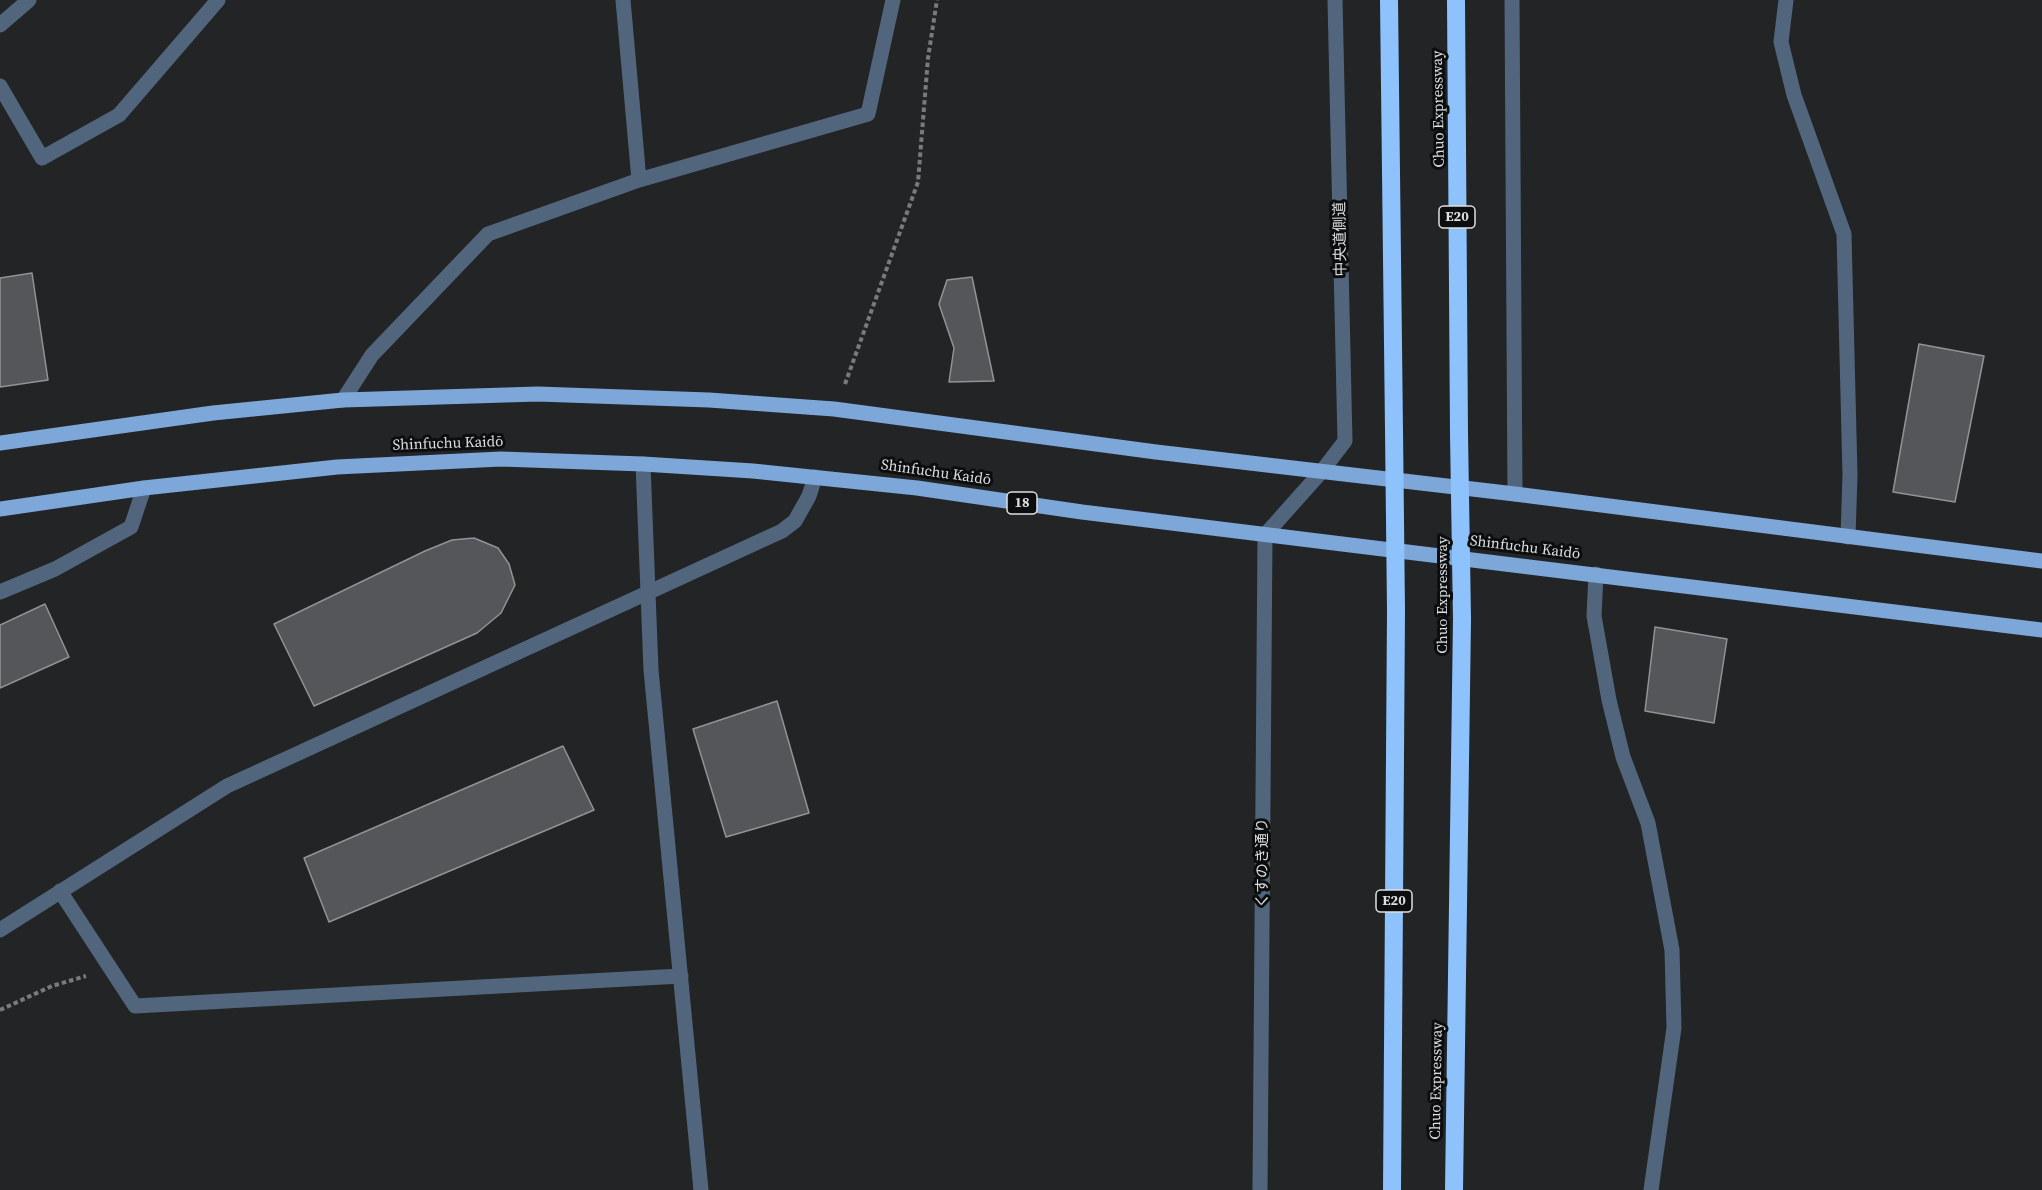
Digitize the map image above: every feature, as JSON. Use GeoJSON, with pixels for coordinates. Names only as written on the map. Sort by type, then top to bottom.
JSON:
{"type":"FeatureCollection","features":[{"type":"Feature","properties":{"kind":"highway","name":"E20"},"geometry":{"type":"LineString","coordinates":[[1389,0],[1396,611],[1392,1190]]}},
{"type":"Feature","properties":{"kind":"highway","name":"Chuo Expressway"},"geometry":{"type":"LineString","coordinates":[[1454,1190],[1462,619],[1456,0]]}},
{"type":"Feature","properties":{"kind":"main road"},"geometry":{"type":"LineString","coordinates":[[0,443],[213,413],[343,400],[515,394],[624,395],[834,409],[1156,452],[1515,494],[2042,561]]}},
{"type":"Feature","properties":{"kind":"main road","name":"Shinfuchu Kaidō"},"geometry":{"type":"LineString","coordinates":[[0,509],[144,488],[290,471],[501,459],[643,464],[815,477],[917,488],[1082,512],[2042,630]]}},
{"type":"Feature","properties":{"kind":"street"},"geometry":{"type":"LineString","coordinates":[[0,25],[29,0]]}},
{"type":"Feature","properties":{"kind":"street"},"geometry":{"type":"LineString","coordinates":[[0,86],[42,158],[119,115],[218,0]]}},
{"type":"Feature","properties":{"kind":"street"},"geometry":{"type":"LineString","coordinates":[[622,0],[639,180]]}},
{"type":"Feature","properties":{"kind":"street"},"geometry":{"type":"LineString","coordinates":[[343,400],[372,355],[488,234],[639,180],[868,114],[893,0]]}},
{"type":"Feature","properties":{"kind":"street","name":"中央道側道"},"geometry":{"type":"LineString","coordinates":[[1265,535],[1322,471],[1345,441],[1335,0]]}},
{"type":"Feature","properties":{"kind":"street"},"geometry":{"type":"LineString","coordinates":[[1512,0],[1515,494]]}},
{"type":"Feature","properties":{"kind":"street"},"geometry":{"type":"LineString","coordinates":[[1786,0],[1781,42],[1783,52],[1794,95],[1844,234],[1850,475],[1848,537]]}},
{"type":"Feature","properties":{"kind":"street"},"geometry":{"type":"LineString","coordinates":[[643,464],[650,591],[651,670],[701,1190]]}},
{"type":"Feature","properties":{"kind":"street"},"geometry":{"type":"LineString","coordinates":[[0,930],[228,786],[782,531],[795,521],[809,496],[815,477]]}},
{"type":"Feature","properties":{"kind":"street"},"geometry":{"type":"LineString","coordinates":[[0,592],[55,569],[132,527],[144,488]]}},
{"type":"Feature","properties":{"kind":"street","name":"くすのき通り"},"geometry":{"type":"LineString","coordinates":[[1260,1190],[1265,535]]}},
{"type":"Feature","properties":{"kind":"street"},"geometry":{"type":"LineString","coordinates":[[1596,574],[1594,616],[1609,700],[1623,757],[1648,823],[1672,950],[1674,1028],[1651,1190]]}},
{"type":"Feature","properties":{"kind":"street"},"geometry":{"type":"LineString","coordinates":[[60,891],[135,1006],[681,976]]}},
{"type":"Feature","properties":{"kind":"path"},"geometry":{"type":"LineString","coordinates":[[834,409],[853,368],[918,182],[928,58],[937,0]]}},
{"type":"Feature","properties":{"kind":"path"},"geometry":{"type":"LineString","coordinates":[[0,1010],[52,986],[111,969]]}},
{"type":"Feature","properties":{"kind":"building"},"geometry":{"type":"Polygon","coordinates":[[[32,273],[48,380],[0,387],[0,278],[32,273]]]}},
{"type":"Feature","properties":{"kind":"building"},"geometry":{"type":"Polygon","coordinates":[[[972,277],[994,381],[949,382],[954,348],[939,304],[947,280],[972,277]]]}},
{"type":"Feature","properties":{"kind":"building"},"geometry":{"type":"Polygon","coordinates":[[[1919,344],[1984,356],[1955,502],[1893,492],[1919,344]]]}},
{"type":"Feature","properties":{"kind":"building"},"geometry":{"type":"Polygon","coordinates":[[[474,538],[498,548],[509,564],[515,585],[501,613],[477,633],[314,706],[274,624],[425,551],[452,540],[474,538]]]}},
{"type":"Feature","properties":{"kind":"building"},"geometry":{"type":"Polygon","coordinates":[[[45,604],[69,657],[0,688],[0,625],[45,604]]]}},
{"type":"Feature","properties":{"kind":"building"},"geometry":{"type":"Polygon","coordinates":[[[1655,627],[1727,639],[1714,723],[1645,711],[1655,627]]]}},
{"type":"Feature","properties":{"kind":"building"},"geometry":{"type":"Polygon","coordinates":[[[777,701],[809,813],[726,837],[693,729],[777,701]]]}},
{"type":"Feature","properties":{"kind":"building"},"geometry":{"type":"Polygon","coordinates":[[[563,746],[594,810],[329,922],[304,858],[563,746]]]}}]}
